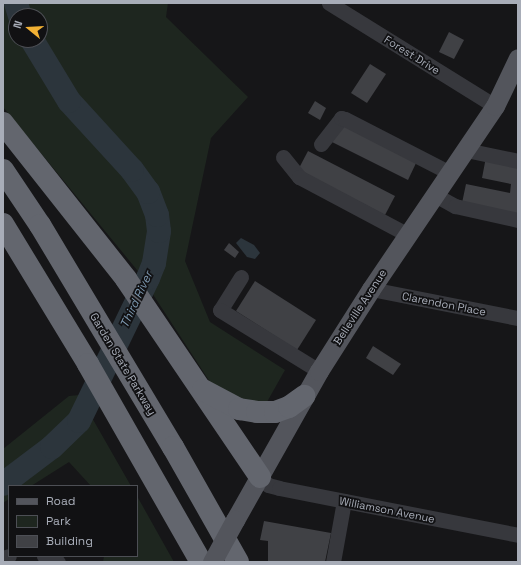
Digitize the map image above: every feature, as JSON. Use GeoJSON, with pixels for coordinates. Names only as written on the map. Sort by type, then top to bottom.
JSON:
{"type":"FeatureCollection","features":[{"type":"Feature","properties":{"kind":"highway"},"geometry":{"type":"LineString","coordinates":[[3,123],[126,279],[260,477]]}},
{"type":"Feature","properties":{"kind":"highway","name":"Garden State Parkway"},"geometry":{"type":"LineString","coordinates":[[3,170],[40,225],[127,373],[173,447],[238,562]]}},
{"type":"Feature","properties":{"kind":"highway"},"geometry":{"type":"LineString","coordinates":[[3,224],[88,364],[201,562]]}},
{"type":"Feature","properties":{"kind":"highway"},"geometry":{"type":"LineString","coordinates":[[202,390],[239,409],[257,412],[275,412],[304,396]]}},
{"type":"Feature","properties":{"kind":"main road","name":"Belleville Avenue"},"geometry":{"type":"LineString","coordinates":[[212,562],[319,371],[371,289],[495,106],[512,86],[518,58]]}},
{"type":"Feature","properties":{"kind":"street","name":"Forest Drive"},"geometry":{"type":"LineString","coordinates":[[329,3],[495,106]]}},
{"type":"Feature","properties":{"kind":"street"},"geometry":{"type":"LineString","coordinates":[[321,144],[341,118],[450,173]]}},
{"type":"Feature","properties":{"kind":"street"},"geometry":{"type":"LineString","coordinates":[[466,150],[518,161]]}},
{"type":"Feature","properties":{"kind":"street"},"geometry":{"type":"LineString","coordinates":[[283,157],[298,177],[408,235]]}},
{"type":"Feature","properties":{"kind":"street"},"geometry":{"type":"LineString","coordinates":[[435,195],[455,206],[518,220]]}},
{"type":"Feature","properties":{"kind":"street"},"geometry":{"type":"LineString","coordinates":[[241,277],[220,310],[319,371]]}},
{"type":"Feature","properties":{"kind":"street","name":"Clarendon Place"},"geometry":{"type":"LineString","coordinates":[[371,289],[518,318]]}},
{"type":"Feature","properties":{"kind":"street","name":"Williamson Avenue"},"geometry":{"type":"LineString","coordinates":[[260,477],[268,485],[279,488],[518,535]]}},
{"type":"Feature","properties":{"kind":"street"},"geometry":{"type":"LineString","coordinates":[[333,562],[344,501]]}},
{"type":"Feature","properties":{"kind":"street"},"geometry":{"type":"LineString","coordinates":[[46,557],[58,562]]}},
{"type":"Feature","properties":{"kind":"green space"},"geometry":{"type":"Polygon","coordinates":[[[3,3],[168,3],[166,17],[248,97],[211,138],[185,261],[210,322],[285,370],[267,402],[235,400],[210,382],[137,270],[3,107],[3,3]]]}},
{"type":"Feature","properties":{"kind":"green space"},"geometry":{"type":"Polygon","coordinates":[[[79,395],[130,485],[90,485],[69,462],[33,485],[8,485],[8,500],[3,503],[3,449],[69,396],[79,395]]]}},
{"type":"Feature","properties":{"kind":"green space"},"geometry":{"type":"Polygon","coordinates":[[[138,498],[174,562],[103,562],[104,557],[138,557],[138,498]]]}},
{"type":"Feature","properties":{"kind":"shaded area"},"geometry":{"type":"Polygon","coordinates":[[[241,238],[254,245],[260,253],[255,259],[247,257],[236,243],[241,238]]]}},
{"type":"Feature","properties":{"kind":"building"},"geometry":{"type":"Polygon","coordinates":[[[449,32],[464,40],[454,59],[439,52],[449,32]]]}},
{"type":"Feature","properties":{"kind":"building"},"geometry":{"type":"Polygon","coordinates":[[[370,64],[386,74],[367,103],[351,93],[370,64]]]}},
{"type":"Feature","properties":{"kind":"building"},"geometry":{"type":"Polygon","coordinates":[[[315,101],[326,108],[320,120],[308,113],[315,101]]]}},
{"type":"Feature","properties":{"kind":"building"},"geometry":{"type":"Polygon","coordinates":[[[342,124],[417,161],[408,180],[332,142],[342,124]]]}},
{"type":"Feature","properties":{"kind":"building"},"geometry":{"type":"Polygon","coordinates":[[[308,151],[395,196],[385,215],[298,170],[308,151]]]}},
{"type":"Feature","properties":{"kind":"building"},"geometry":{"type":"Polygon","coordinates":[[[486,157],[518,163],[518,215],[462,203],[466,184],[510,193],[511,184],[482,178],[486,157]]]}},
{"type":"Feature","properties":{"kind":"building"},"geometry":{"type":"Polygon","coordinates":[[[229,243],[239,252],[235,258],[224,250],[229,243]]]}},
{"type":"Feature","properties":{"kind":"building"},"geometry":{"type":"Polygon","coordinates":[[[255,281],[316,320],[297,350],[236,311],[255,281]]]}},
{"type":"Feature","properties":{"kind":"building"},"geometry":{"type":"Polygon","coordinates":[[[373,346],[401,364],[393,375],[366,358],[373,346]]]}},
{"type":"Feature","properties":{"kind":"building"},"geometry":{"type":"Polygon","coordinates":[[[264,521],[331,533],[325,562],[268,561],[268,541],[260,540],[264,521]]]}},
{"type":"Feature","properties":{"kind":"waterway","name":"Third River"},"geometry":{"type":"LineString","coordinates":[[16,3],[18,8]]}},
{"type":"Feature","properties":{"kind":"waterway","name":"Third River"},"geometry":{"type":"LineString","coordinates":[[3,484],[52,447],[79,421],[148,278],[154,263],[159,231],[157,215],[148,192],[132,170],[69,101],[37,48]]}}]}
